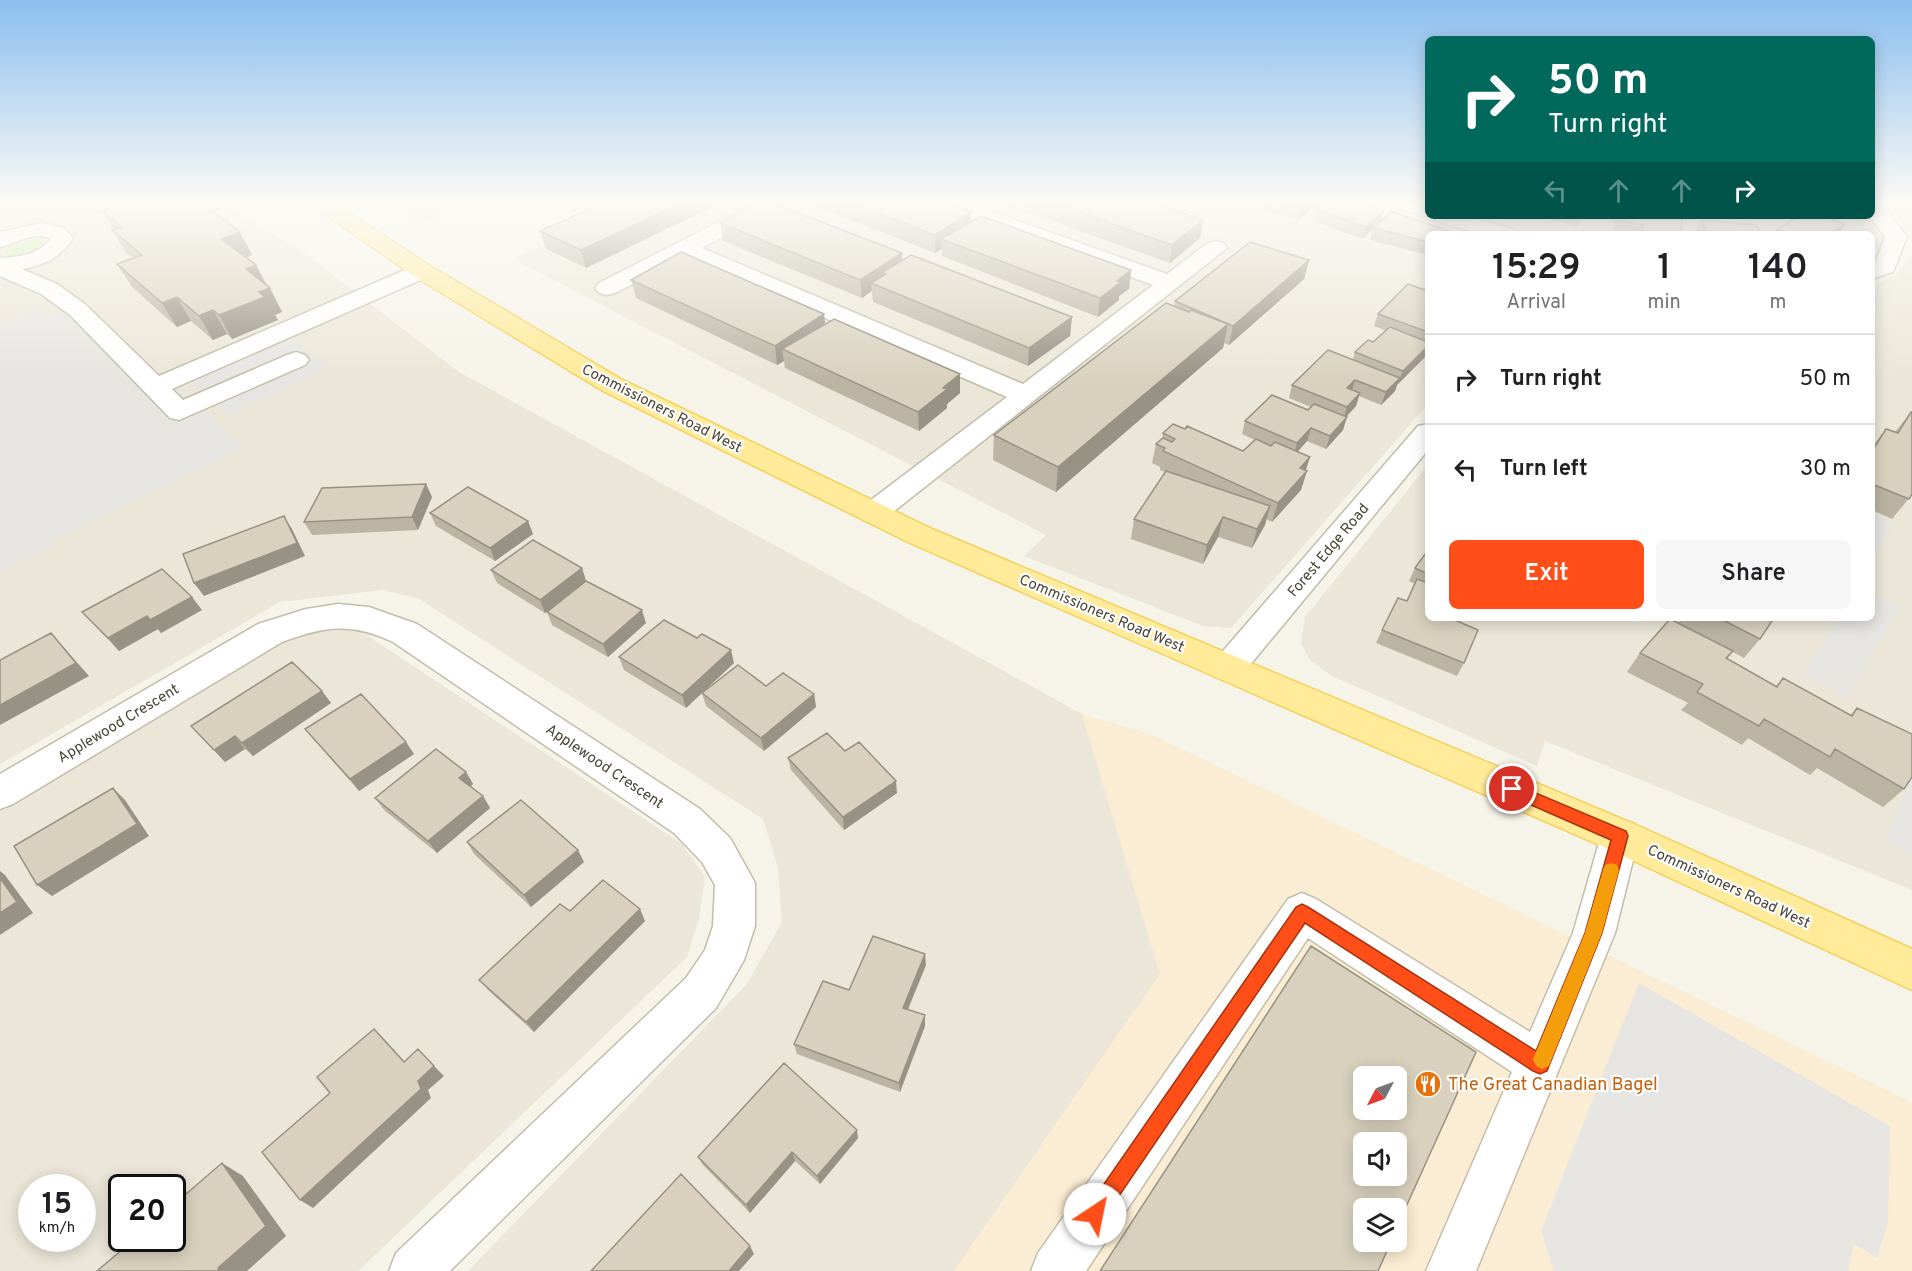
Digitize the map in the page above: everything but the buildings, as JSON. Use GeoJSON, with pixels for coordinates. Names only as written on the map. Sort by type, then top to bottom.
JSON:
{"type":"FeatureCollection","features":[{"type":"Feature","properties":{"kind":"main road","name":"Commissioners Road West"},"geometry":{"type":"LineString","coordinates":[[408,262],[612,385],[921,536],[1620,836],[1912,970]]}},
{"type":"Feature","properties":{"kind":"street"},"geometry":{"type":"LineString","coordinates":[[0,266],[22,262]]}},
{"type":"Feature","properties":{"kind":"street"},"geometry":{"type":"LineString","coordinates":[[49,289],[56,262]]}},
{"type":"Feature","properties":{"kind":"street"},"geometry":{"type":"LineString","coordinates":[[607,288],[656,262]]}},
{"type":"Feature","properties":{"kind":"street"},"geometry":{"type":"LineString","coordinates":[[717,262],[1025,395]]}},
{"type":"Feature","properties":{"kind":"street"},"geometry":{"type":"LineString","coordinates":[[1112,262],[1170,283]]}},
{"type":"Feature","properties":{"kind":"street"},"geometry":{"type":"LineString","coordinates":[[873,513],[1197,262]]}},
{"type":"Feature","properties":{"kind":"street"},"geometry":{"type":"LineString","coordinates":[[1875,271],[1885,267],[1887,262]]}},
{"type":"Feature","properties":{"kind":"street"},"geometry":{"type":"LineString","coordinates":[[0,266],[49,289],[78,310],[177,410],[296,360]]}},
{"type":"Feature","properties":{"kind":"street"},"geometry":{"type":"LineString","coordinates":[[156,387],[422,272]]}},
{"type":"Feature","properties":{"kind":"street","name":"Forest Edge Road"},"geometry":{"type":"LineString","coordinates":[[1228,668],[1425,436]]}},
{"type":"Feature","properties":{"kind":"street","name":"Applewood Crescent"},"geometry":{"type":"LineString","coordinates":[[0,793],[270,633],[307,619],[345,614],[378,619],[405,633],[687,821],[716,850],[735,883],[734,926],[723,960],[701,993],[414,1271]]}},
{"type":"Feature","properties":{"kind":"street"},"geometry":{"type":"LineString","coordinates":[[1451,1271],[1594,933],[1620,836]]}},
{"type":"Feature","properties":{"kind":"street"},"geometry":{"type":"LineString","coordinates":[[1056,1271],[1302,912],[1540,1064]]}},
{"type":"Feature","properties":{"kind":"shaded area"},"geometry":{"type":"Polygon","coordinates":[[[0,262],[316,262],[459,372],[1082,714],[1160,974],[954,1271],[468,1271],[747,984],[782,922],[778,868],[763,819],[419,599],[383,590],[280,602],[0,764],[0,262]]]}},
{"type":"Feature","properties":{"kind":"shaded area"},"geometry":{"type":"Polygon","coordinates":[[[519,262],[1425,262],[1425,407],[1231,628],[1203,626],[1024,556],[1046,535],[519,262]]]}},
{"type":"Feature","properties":{"kind":"shaded area"},"geometry":{"type":"Polygon","coordinates":[[[1905,262],[1912,262],[1912,890],[1545,741],[1537,766],[1332,676],[1310,660],[1301,643],[1305,617],[1425,469],[1425,621],[1875,621],[1875,284],[1898,273],[1905,262]]]}},
{"type":"Feature","properties":{"kind":"shaded area"},"geometry":{"type":"Polygon","coordinates":[[[81,306],[191,399],[203,394],[191,382],[293,339],[328,368],[229,415],[215,404],[203,409],[244,448],[51,540],[54,546],[0,571],[0,325],[38,310],[46,319],[81,306]]]}},
{"type":"Feature","properties":{"kind":"shaded area"},"geometry":{"type":"Polygon","coordinates":[[[1875,514],[1894,522],[1875,555],[1875,514]]]}},
{"type":"Feature","properties":{"kind":"shaded area"},"geometry":{"type":"Polygon","coordinates":[[[1875,594],[1900,606],[1847,697],[1804,674],[1837,621],[1875,621],[1875,594]]]}},
{"type":"Feature","properties":{"kind":"shaded area"},"geometry":{"type":"Polygon","coordinates":[[[335,628],[362,632],[682,844],[705,877],[699,919],[687,957],[358,1271],[0,1271],[0,811],[267,647],[304,633],[335,628]]]}},
{"type":"Feature","properties":{"kind":"shaded area"},"geometry":{"type":"Polygon","coordinates":[[[1082,714],[1151,734],[1912,1102],[1912,1271],[954,1271],[1160,974],[1082,714]]]}},
{"type":"Feature","properties":{"kind":"shaded area"},"geometry":{"type":"Polygon","coordinates":[[[1912,775],[1912,854],[1885,841],[1912,775]]]}},
{"type":"Feature","properties":{"kind":"shaded area"},"geometry":{"type":"Polygon","coordinates":[[[1639,983],[1890,1126],[1888,1223],[1877,1258],[1854,1244],[1848,1271],[1554,1271],[1541,1231],[1639,983]]]}},
{"type":"Feature","properties":{"kind":"slow traffic"},"geometry":{"type":"LineString","coordinates":[[1542,1059],[1594,933],[1611,870]]}},
{"type":"Feature","properties":{"kind":"place","name":"The Great Canadian Bagel"},"geometry":{"type":"Point","coordinates":[1428,1084]}},
{"type":"Feature","properties":{"kind":"route"},"geometry":{"type":"LineString","coordinates":[[1095,1214],[1302,912],[1540,1064],[1594,933],[1620,836],[1512,789]]}}]}
